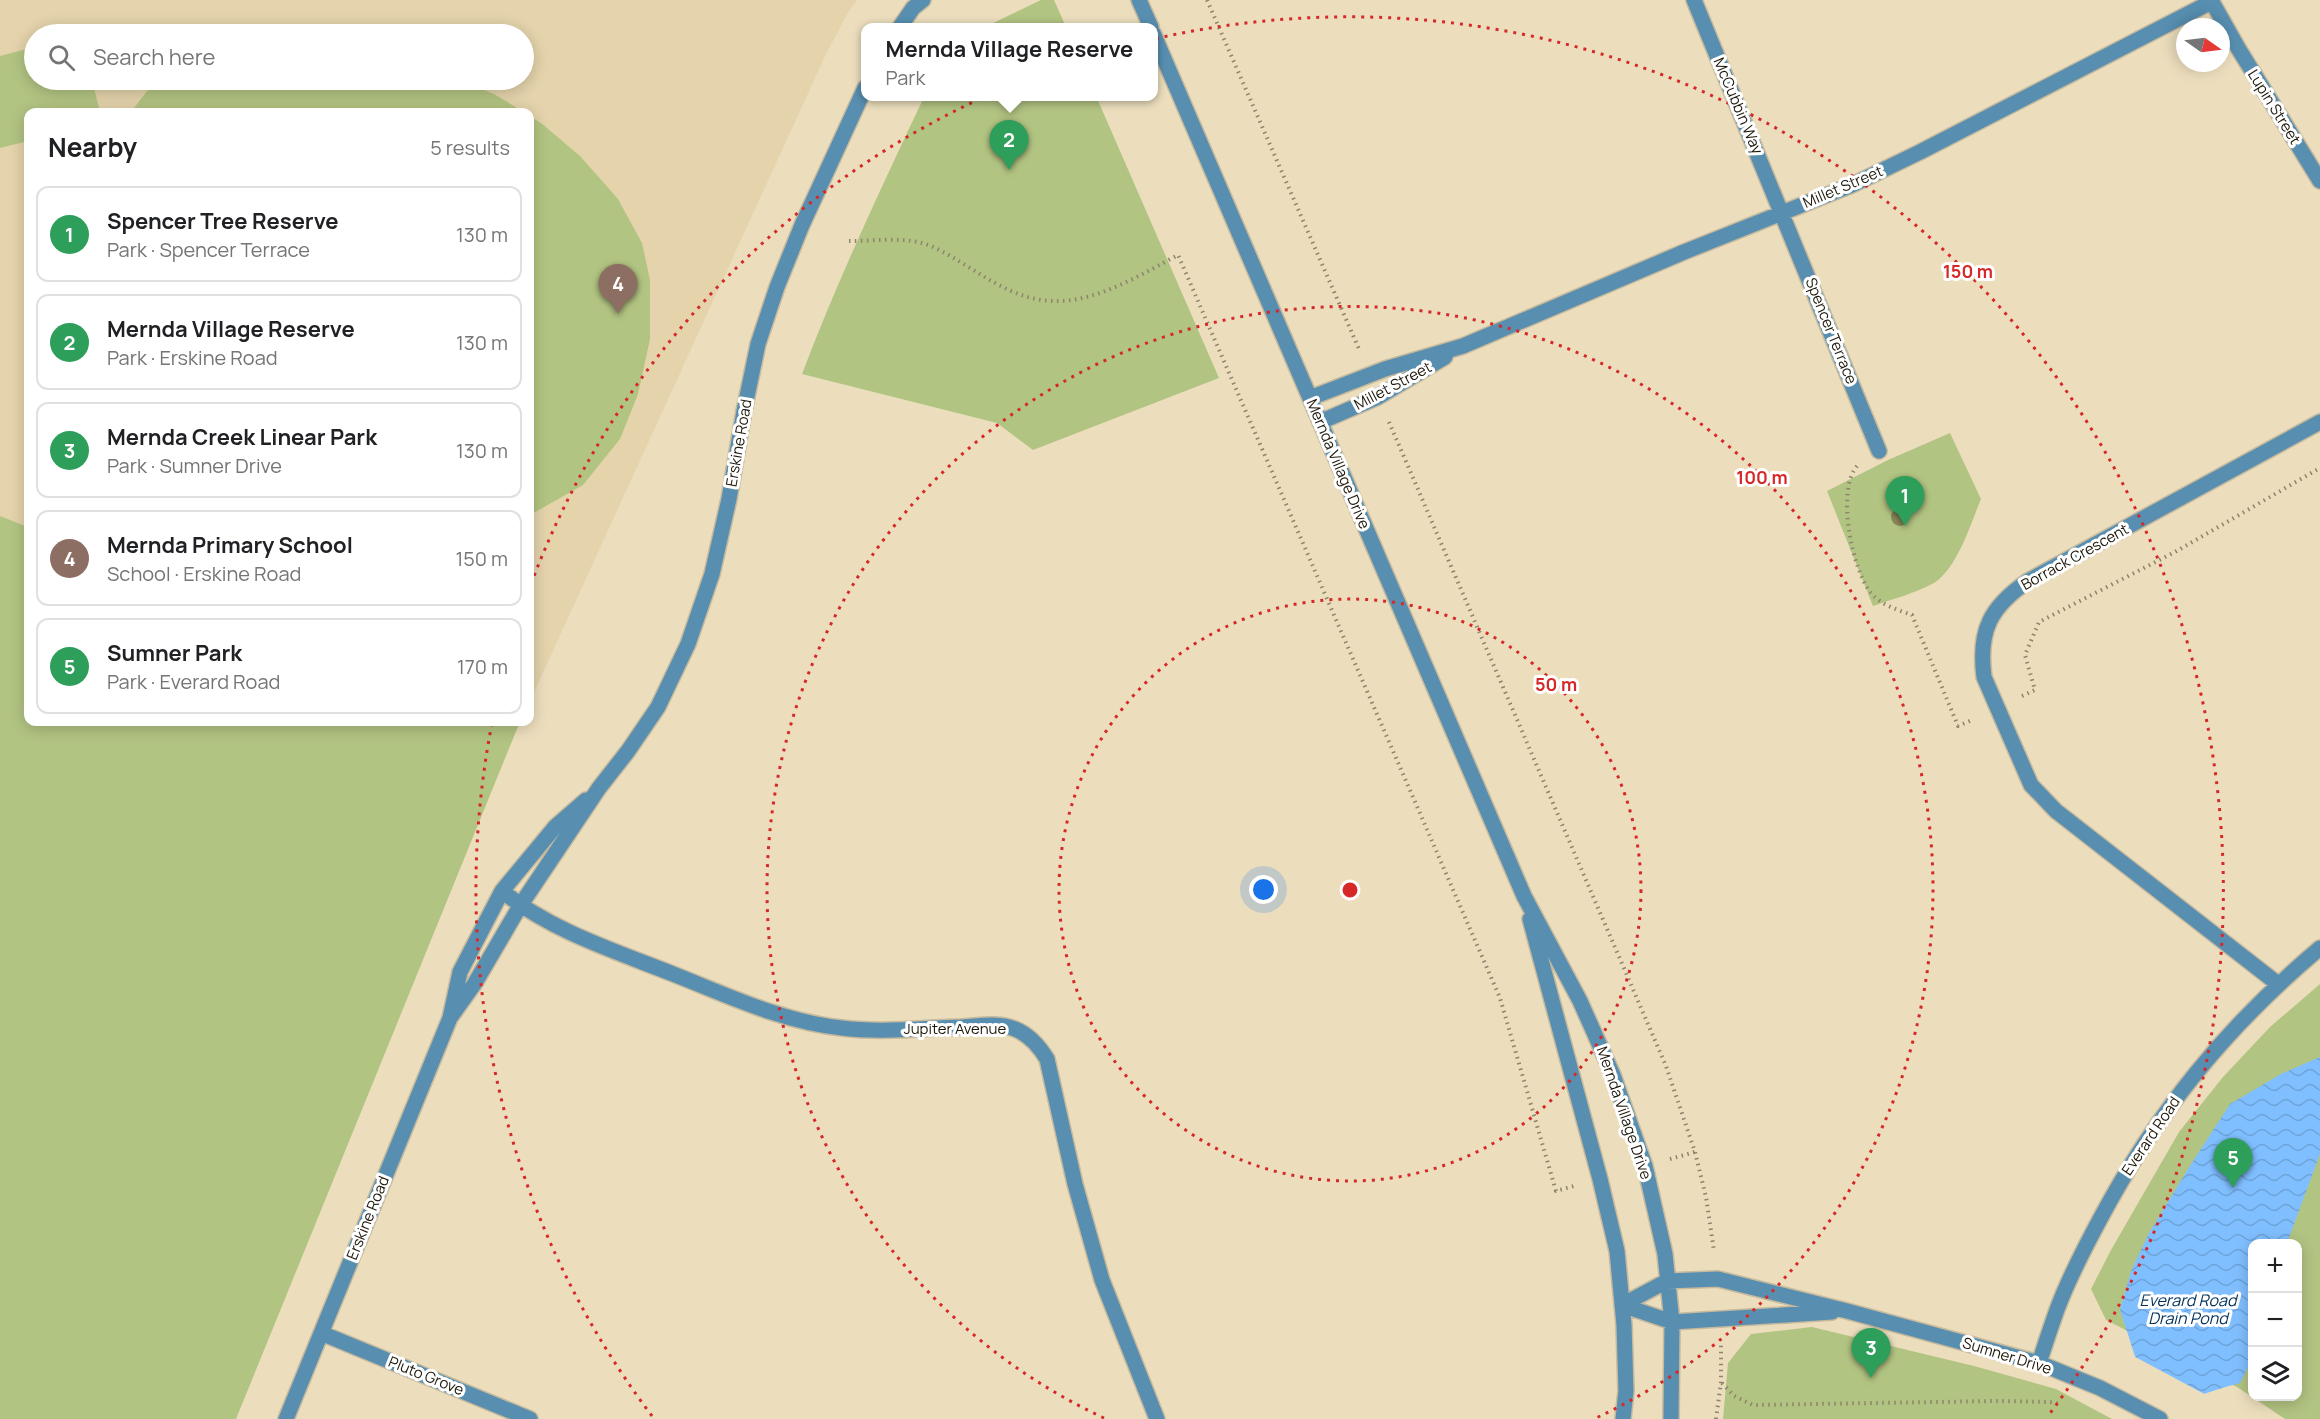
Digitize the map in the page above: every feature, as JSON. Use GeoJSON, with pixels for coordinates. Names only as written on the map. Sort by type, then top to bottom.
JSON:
{"type":"FeatureCollection","features":[{"type":"Feature","properties":{"kind":"street"},"geometry":{"type":"LineString","coordinates":[[903,23],[923,0]]}},
{"type":"Feature","properties":{"kind":"street"},"geometry":{"type":"LineString","coordinates":[[1139,0],[1149,23]]}},
{"type":"Feature","properties":{"kind":"street","name":"McCubbin Way"},"geometry":{"type":"LineString","coordinates":[[1694,0],[1782,212]]}},
{"type":"Feature","properties":{"kind":"street","name":"Millet Street"},"geometry":{"type":"LineString","coordinates":[[1310,398],[1385,369],[1463,346],[1782,212],[1852,185],[2211,1]]}},
{"type":"Feature","properties":{"kind":"street","name":"Lupin Street"},"geometry":{"type":"LineString","coordinates":[[2211,1],[2320,181]]}},
{"type":"Feature","properties":{"kind":"street","name":"Mernda Village Drive"},"geometry":{"type":"LineString","coordinates":[[1158,45],[1524,896],[1580,1001],[1613,1075],[1645,1166],[1665,1254],[1672,1322],[1671,1419]]}},
{"type":"Feature","properties":{"kind":"street","name":"Erskine Road"},"geometry":{"type":"LineString","coordinates":[[450,1018],[475,983],[520,906],[599,788],[658,707],[688,644],[712,574],[729,499],[758,344],[777,287],[798,235],[861,97]]}},
{"type":"Feature","properties":{"kind":"street","name":"Spencer Terrace"},"geometry":{"type":"LineString","coordinates":[[1782,212],[1879,451]]}},
{"type":"Feature","properties":{"kind":"street","name":"Millet Street"},"geometry":{"type":"LineString","coordinates":[[1320,422],[1378,397],[1463,346]]}},
{"type":"Feature","properties":{"kind":"street","name":"Borrack Crescent"},"geometry":{"type":"LineString","coordinates":[[2278,984],[2056,811],[2031,785],[1996,708],[1984,677],[1981,658],[1984,637],[1992,615],[2000,602],[2028,581],[2320,422]]}},
{"type":"Feature","properties":{"kind":"street","name":"Erskine Road"},"geometry":{"type":"LineString","coordinates":[[286,1419],[450,1018],[460,972],[502,891],[555,827],[599,788]]}},
{"type":"Feature","properties":{"kind":"street","name":"Jupiter Avenue"},"geometry":{"type":"LineString","coordinates":[[502,891],[520,906],[556,926],[773,1014],[806,1023],[869,1030],[1000,1025],[1025,1034],[1039,1046],[1047,1059],[1075,1184],[1102,1280],[1157,1419]]}},
{"type":"Feature","properties":{"kind":"street","name":"Mernda Village Drive"},"geometry":{"type":"LineString","coordinates":[[1524,896],[1600,1179],[1617,1251],[1626,1391],[1623,1419]]}},
{"type":"Feature","properties":{"kind":"street","name":"Everard Road"},"geometry":{"type":"LineString","coordinates":[[2039,1364],[2058,1306],[2083,1250],[2117,1187],[2147,1139],[2198,1067],[2278,984],[2320,948]]}},
{"type":"Feature","properties":{"kind":"street","name":"Sumner Drive"},"geometry":{"type":"LineString","coordinates":[[1667,1281],[1718,1279],[1847,1311],[2039,1364],[2100,1388],[2160,1419]]}},
{"type":"Feature","properties":{"kind":"street"},"geometry":{"type":"LineString","coordinates":[[1622,1305],[1667,1281]]}},
{"type":"Feature","properties":{"kind":"street"},"geometry":{"type":"LineString","coordinates":[[1622,1305],[1672,1322]]}},
{"type":"Feature","properties":{"kind":"street","name":"Sumner Drive"},"geometry":{"type":"LineString","coordinates":[[1672,1322],[1847,1311]]}},
{"type":"Feature","properties":{"kind":"street","name":"Pluto Grove"},"geometry":{"type":"LineString","coordinates":[[321,1333],[530,1419]]}},
{"type":"Feature","properties":{"kind":"path"},"geometry":{"type":"LineString","coordinates":[[1207,0],[1370,375]]}},
{"type":"Feature","properties":{"kind":"path"},"geometry":{"type":"LineString","coordinates":[[849,241],[912,241],[930,246],[1005,290],[1033,300],[1061,301],[1096,294],[1127,282],[1179,255],[1500,998],[1556,1191],[1600,1179]]}},
{"type":"Feature","properties":{"kind":"path"},"geometry":{"type":"LineString","coordinates":[[1378,397],[1666,1066],[1695,1152],[1706,1197],[1718,1279]]}},
{"type":"Feature","properties":{"kind":"path"},"geometry":{"type":"LineString","coordinates":[[1879,451],[1863,459],[1852,471],[1847,488],[1852,551],[1871,593],[1883,603],[1912,615],[1958,726],[2035,690],[2025,655],[2039,622],[2175,552],[2320,468]]}},
{"type":"Feature","properties":{"kind":"path"},"geometry":{"type":"LineString","coordinates":[[1645,1166],[1695,1152]]}},
{"type":"Feature","properties":{"kind":"path"},"geometry":{"type":"LineString","coordinates":[[1716,1419],[1721,1382],[1721,1319]]}},
{"type":"Feature","properties":{"kind":"path"},"geometry":{"type":"LineString","coordinates":[[1721,1382],[1734,1396],[1753,1405],[2028,1401],[2068,1406]]}},
{"type":"Feature","properties":{"kind":"shaded area"},"geometry":{"type":"Polygon","coordinates":[[[0,0],[857,0],[826,54],[534,692],[534,108],[24,108],[24,525],[0,516],[0,0]]]}},
{"type":"Feature","properties":{"kind":"green space"},"geometry":{"type":"Polygon","coordinates":[[[1041,0],[1054,0],[1064,23],[993,23],[1041,0]]]}},
{"type":"Feature","properties":{"kind":"green space"},"geometry":{"type":"Polygon","coordinates":[[[24,50],[24,90],[94,90],[99,108],[24,108],[24,142],[0,148],[0,56],[24,50]]]}},
{"type":"Feature","properties":{"kind":"green space"},"geometry":{"type":"Polygon","coordinates":[[[484,90],[517,108],[134,108],[147,91],[484,90]]]}},
{"type":"Feature","properties":{"kind":"green space"},"geometry":{"type":"Polygon","coordinates":[[[922,101],[1098,101],[1219,378],[1033,450],[997,423],[802,374],[876,200],[922,101]]]}},
{"type":"Feature","properties":{"kind":"green space"},"geometry":{"type":"Polygon","coordinates":[[[534,119],[580,156],[618,199],[642,243],[650,280],[650,339],[638,394],[620,439],[583,485],[534,513],[534,119]]]}},
{"type":"Feature","properties":{"kind":"green space"},"geometry":{"type":"Polygon","coordinates":[[[1950,433],[1981,499],[1962,545],[1950,567],[1934,583],[1873,606],[1827,491],[1888,460],[1950,433]]]}},
{"type":"Feature","properties":{"kind":"green space"},"geometry":{"type":"Polygon","coordinates":[[[0,516],[24,525],[24,726],[518,726],[236,1419],[0,1419],[0,516]]]}},
{"type":"Feature","properties":{"kind":"green space","name":"Everard Road Drain Pond"},"geometry":{"type":"Polygon","coordinates":[[[2320,984],[2320,1419],[2285,1419],[2258,1401],[2302,1401],[2302,1239],[2248,1239],[2248,1394],[2106,1320],[2091,1289],[2179,1132],[2223,1077],[2270,1027],[2320,984]]]}},
{"type":"Feature","properties":{"kind":"green space"},"geometry":{"type":"Polygon","coordinates":[[[1812,1327],[1974,1366],[2056,1389],[2112,1419],[1723,1419],[1728,1363],[1751,1334],[1812,1327]]]}},
{"type":"Feature","properties":{"kind":"water","name":"Everard Road Drain Pond"},"geometry":{"type":"Polygon","coordinates":[[[2320,1057],[2320,1154],[2288,1239],[2248,1239],[2248,1368],[2240,1383],[2204,1394],[2135,1357],[2120,1310],[2131,1271],[2149,1233],[2230,1104],[2281,1074],[2320,1057]]]}},
{"type":"Feature","properties":{"kind":"pier"},"geometry":{"type":"Polygon","coordinates":[[[2127,1332],[2135,1357],[2204,1394],[2232,1385],[2230,1389],[2203,1397],[2133,1359],[2125,1336],[2127,1332]]]}},
{"type":"Feature","properties":{"kind":"place","name":"Mernda Village Reserve"},"geometry":{"type":"Point","coordinates":[1009,170]}},
{"type":"Feature","properties":{"kind":"place","name":"Mernda Primary School"},"geometry":{"type":"Point","coordinates":[618,314]}},
{"type":"Feature","properties":{"kind":"place","name":"Spencer Tree Reserve"},"geometry":{"type":"Point","coordinates":[1905,526]}},
{"type":"Feature","properties":{"kind":"place","name":"Sumner Park"},"geometry":{"type":"Point","coordinates":[2233,1188]}},
{"type":"Feature","properties":{"kind":"place","name":"Mernda Creek Linear Park"},"geometry":{"type":"Point","coordinates":[1871,1378]}}]}
